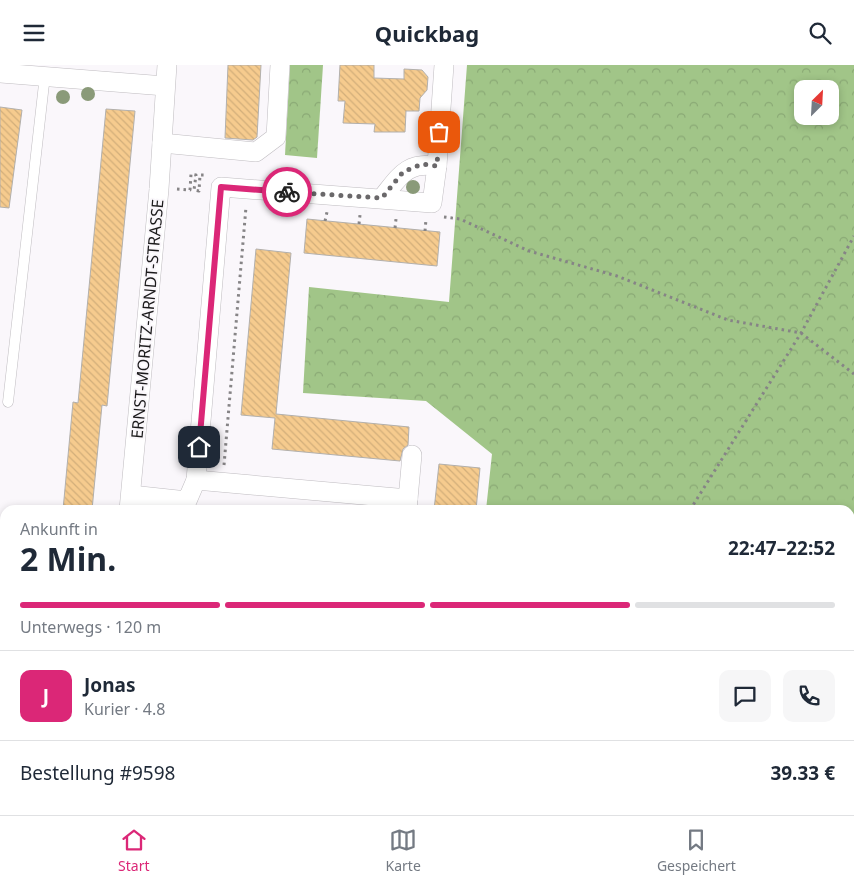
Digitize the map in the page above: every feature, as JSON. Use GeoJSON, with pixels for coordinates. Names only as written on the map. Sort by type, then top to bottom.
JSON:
{"type":"FeatureCollection","features":[{"type":"Feature","properties":{"kind":"street","name":"ERNST-MORITZ-ARNDT-STRASSE"},"geometry":{"type":"LineString","coordinates":[[167,65],[162,143],[130,502],[187,501],[196,480]]}},
{"type":"Feature","properties":{"kind":"street"},"geometry":{"type":"LineString","coordinates":[[162,143],[256,152],[276,137],[280,65]]}},
{"type":"Feature","properties":{"kind":"street"},"geometry":{"type":"LineString","coordinates":[[412,455],[408,505],[196,480],[221,187],[432,203],[437,166],[444,65]]}},
{"type":"Feature","properties":{"kind":"street"},"geometry":{"type":"LineString","coordinates":[[0,73],[45,75],[165,86]]}},
{"type":"Feature","properties":{"kind":"street"},"geometry":{"type":"LineString","coordinates":[[382,198],[403,172],[422,164],[437,166]]}},
{"type":"Feature","properties":{"kind":"lane"},"geometry":{"type":"LineString","coordinates":[[8,403],[45,75]]}},
{"type":"Feature","properties":{"kind":"path"},"geometry":{"type":"LineString","coordinates":[[222,482],[247,189]]}},
{"type":"Feature","properties":{"kind":"path"},"geometry":{"type":"LineString","coordinates":[[424,231],[426,216]]}},
{"type":"Feature","properties":{"kind":"path"},"geometry":{"type":"LineString","coordinates":[[453,218],[460,219],[529,251],[617,276],[728,320],[801,333],[854,374]]}},
{"type":"Feature","properties":{"kind":"path"},"geometry":{"type":"LineString","coordinates":[[693,505],[801,333],[854,236]]}},
{"type":"Feature","properties":{"kind":"green space"},"geometry":{"type":"Polygon","coordinates":[[[290,65],[323,65],[317,158],[285,155],[290,65]]]}},
{"type":"Feature","properties":{"kind":"green space"},"geometry":{"type":"Polygon","coordinates":[[[467,65],[854,65],[854,505],[487,505],[492,454],[426,401],[303,393],[309,287],[449,302],[467,65]]]}},
{"type":"Feature","properties":{"kind":"building"},"geometry":{"type":"Polygon","coordinates":[[[228,65],[261,65],[257,137],[253,140],[225,138],[228,65]]]}},
{"type":"Feature","properties":{"kind":"building"},"geometry":{"type":"Polygon","coordinates":[[[340,65],[374,65],[374,78],[404,79],[404,69],[422,70],[428,77],[427,90],[420,98],[419,111],[406,111],[405,132],[374,132],[375,124],[343,123],[345,101],[338,101],[340,65]]]}},
{"type":"Feature","properties":{"kind":"building"},"geometry":{"type":"Polygon","coordinates":[[[0,107],[22,110],[9,208],[0,207],[0,107]]]}},
{"type":"Feature","properties":{"kind":"building"},"geometry":{"type":"Polygon","coordinates":[[[106,109],[135,111],[107,406],[102,405],[92,505],[63,505],[73,402],[78,403],[106,109]]]}},
{"type":"Feature","properties":{"kind":"building"},"geometry":{"type":"Polygon","coordinates":[[[307,219],[440,232],[437,266],[304,253],[307,219]]]}},
{"type":"Feature","properties":{"kind":"building"},"geometry":{"type":"Polygon","coordinates":[[[256,249],[291,253],[276,414],[409,427],[408,445],[403,449],[400,461],[272,449],[275,418],[241,415],[256,249]]]}},
{"type":"Feature","properties":{"kind":"building"},"geometry":{"type":"Polygon","coordinates":[[[439,464],[480,468],[476,505],[435,505],[439,464]]]}},
{"type":"Feature","properties":{"kind":"way so far"},"geometry":{"type":"LineString","coordinates":[[287,192],[382,198],[403,172],[422,164],[437,166],[439,132]]}},
{"type":"Feature","properties":{"kind":"route"},"geometry":{"type":"LineString","coordinates":[[199,447],[221,187],[287,192]]}}]}
